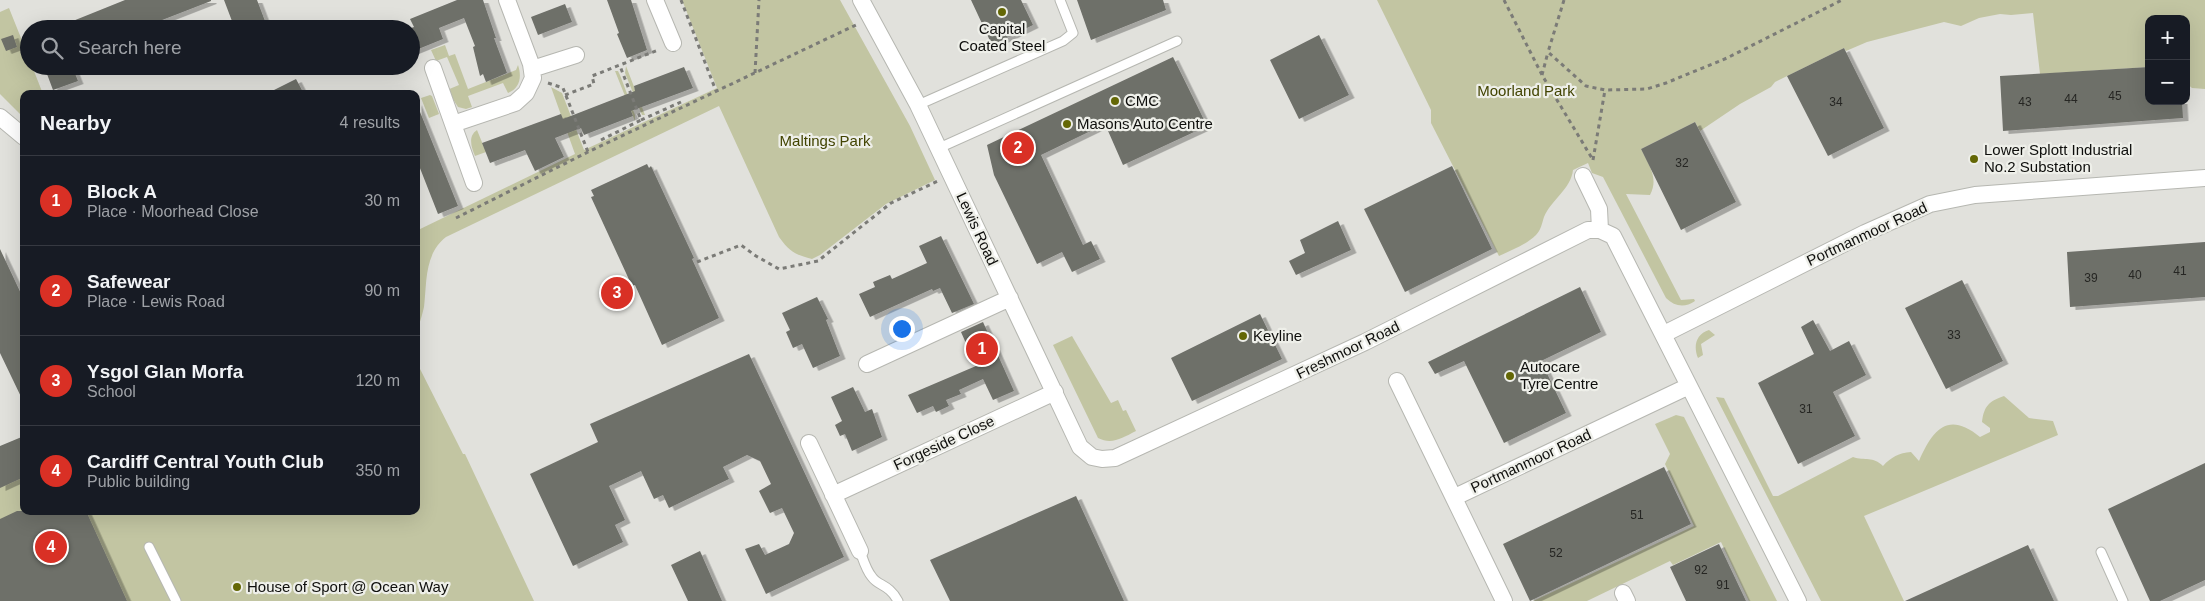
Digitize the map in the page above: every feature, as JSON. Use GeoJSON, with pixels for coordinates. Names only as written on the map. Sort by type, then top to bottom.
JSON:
{"type":"FeatureCollection","features":[{"type":"Feature","properties":{"kind":"street"},"geometry":{"type":"LineString","coordinates":[[453,124],[515,102],[526,93],[532,73],[507,0]]}},
{"type":"Feature","properties":{"kind":"street"},"geometry":{"type":"LineString","coordinates":[[655,0],[672,43]]}},
{"type":"Feature","properties":{"kind":"street","name":"Lewis Road"},"geometry":{"type":"LineString","coordinates":[[861,0],[918,105],[1080,447],[1092,457]]}},
{"type":"Feature","properties":{"kind":"street"},"geometry":{"type":"LineString","coordinates":[[532,73],[576,55]]}},
{"type":"Feature","properties":{"kind":"street"},"geometry":{"type":"LineString","coordinates":[[433,68],[474,183]]}},
{"type":"Feature","properties":{"kind":"street"},"geometry":{"type":"LineString","coordinates":[[0,117],[20,134]]}},
{"type":"Feature","properties":{"kind":"street"},"geometry":{"type":"LineString","coordinates":[[1583,176],[1599,208],[1600,230],[1613,236],[1798,601]]}},
{"type":"Feature","properties":{"kind":"street","name":"Portmanmoor Road"},"geometry":{"type":"LineString","coordinates":[[1664,334],[1865,233],[1930,204],[1975,195],[2205,178]]}},
{"type":"Feature","properties":{"kind":"street","name":"Freshmoor Road"},"geometry":{"type":"LineString","coordinates":[[1092,457],[1102,459],[1115,458],[1167,435],[1380,335],[1588,230],[1600,230]]}},
{"type":"Feature","properties":{"kind":"street"},"geometry":{"type":"LineString","coordinates":[[867,364],[1010,298]]}},
{"type":"Feature","properties":{"kind":"street","name":"Portmanmoor Road"},"geometry":{"type":"LineString","coordinates":[[1397,381],[1504,601]]}},
{"type":"Feature","properties":{"kind":"street","name":"Portmanmoor Road"},"geometry":{"type":"LineString","coordinates":[[1455,497],[1689,386]]}},
{"type":"Feature","properties":{"kind":"street","name":"Forgeside Close"},"geometry":{"type":"LineString","coordinates":[[833,495],[1055,392]]}},
{"type":"Feature","properties":{"kind":"street"},"geometry":{"type":"LineString","coordinates":[[809,443],[860,551]]}},
{"type":"Feature","properties":{"kind":"lane"},"geometry":{"type":"LineString","coordinates":[[918,105],[1063,40],[1073,32],[1060,0]]}},
{"type":"Feature","properties":{"kind":"lane"},"geometry":{"type":"LineString","coordinates":[[938,148],[1177,41]]}},
{"type":"Feature","properties":{"kind":"lane"},"geometry":{"type":"LineString","coordinates":[[149,547],[176,601]]}},
{"type":"Feature","properties":{"kind":"lane"},"geometry":{"type":"LineString","coordinates":[[860,551],[872,578],[885,585],[894,593],[898,601]]}},
{"type":"Feature","properties":{"kind":"lane"},"geometry":{"type":"LineString","coordinates":[[2101,552],[2123,601]]}},
{"type":"Feature","properties":{"kind":"path"},"geometry":{"type":"LineString","coordinates":[[681,0],[716,91]]}},
{"type":"Feature","properties":{"kind":"path"},"geometry":{"type":"LineString","coordinates":[[754,73],[759,0]]}},
{"type":"Feature","properties":{"kind":"path"},"geometry":{"type":"LineString","coordinates":[[1504,0],[1542,75],[1593,160],[1605,90]]}},
{"type":"Feature","properties":{"kind":"path"},"geometry":{"type":"LineString","coordinates":[[1542,75],[1564,0]]}},
{"type":"Feature","properties":{"kind":"path"},"geometry":{"type":"LineString","coordinates":[[1548,52],[1586,86],[1605,90],[1647,89],[1727,58],[1842,0]]}},
{"type":"Feature","properties":{"kind":"path"},"geometry":{"type":"LineString","coordinates":[[456,218],[588,152],[871,18]]}},
{"type":"Feature","properties":{"kind":"path"},"geometry":{"type":"LineString","coordinates":[[565,95],[594,84],[592,76],[672,43]]}},
{"type":"Feature","properties":{"kind":"path"},"geometry":{"type":"LineString","coordinates":[[620,66],[641,120]]}},
{"type":"Feature","properties":{"kind":"path"},"geometry":{"type":"LineString","coordinates":[[532,73],[563,88],[588,152]]}},
{"type":"Feature","properties":{"kind":"path"},"geometry":{"type":"LineString","coordinates":[[601,140],[681,102]]}},
{"type":"Feature","properties":{"kind":"path"},"geometry":{"type":"LineString","coordinates":[[697,262],[741,245],[756,256],[779,268],[818,261],[891,203],[952,175]]}},
{"type":"Feature","properties":{"kind":"green space","name":"Maltings Park"},"geometry":{"type":"Polygon","coordinates":[[[682,0],[840,0],[910,126],[935,180],[886,204],[820,255],[812,259],[801,256],[786,246],[779,237],[719,106],[446,237],[439,244],[430,260],[426,279],[424,307],[420,320],[420,229],[575,154],[551,87],[562,93],[584,150],[717,88],[682,0]]]}},
{"type":"Feature","properties":{"kind":"green space","name":"Moorland Park"},"geometry":{"type":"Polygon","coordinates":[[[1377,0],[2205,0],[2205,89],[2190,86],[2190,15],[2145,15],[2145,67],[2040,74],[2033,13],[2000,14],[1979,18],[1961,26],[1944,22],[1867,42],[1846,51],[1844,48],[1775,82],[1771,87],[1740,104],[1700,131],[1695,122],[1641,149],[1652,172],[1653,189],[1650,195],[1626,194],[1681,300],[1694,299],[1695,301],[1688,305],[1680,306],[1666,298],[1603,177],[1592,173],[1588,163],[1573,170],[1569,183],[1547,211],[1536,235],[1532,239],[1499,256],[1431,123],[1431,110],[1377,0]]]}},
{"type":"Feature","properties":{"kind":"green space"},"geometry":{"type":"Polygon","coordinates":[[[9,8],[20,36],[20,75],[36,75],[41,90],[20,90],[20,114],[0,94],[0,12],[9,8]]]}},
{"type":"Feature","properties":{"kind":"green space"},"geometry":{"type":"Polygon","coordinates":[[[445,45],[449,56],[455,54],[468,89],[516,70],[518,65],[519,82],[508,93],[503,83],[468,96],[472,107],[466,109],[458,107],[447,90],[459,85],[447,57],[436,61],[431,50],[445,45]]]}},
{"type":"Feature","properties":{"kind":"green space"},"geometry":{"type":"Polygon","coordinates":[[[626,66],[645,115],[642,115],[625,73],[626,66]]]}},
{"type":"Feature","properties":{"kind":"green space"},"geometry":{"type":"Polygon","coordinates":[[[615,71],[618,71],[620,75],[635,115],[635,121],[615,71]]]}},
{"type":"Feature","properties":{"kind":"green space"},"geometry":{"type":"Polygon","coordinates":[[[430,95],[439,114],[429,118],[421,98],[430,95]]]}},
{"type":"Feature","properties":{"kind":"green space"},"geometry":{"type":"Polygon","coordinates":[[[477,130],[486,152],[475,156],[471,138],[477,130]]]}},
{"type":"Feature","properties":{"kind":"green space"},"geometry":{"type":"Polygon","coordinates":[[[1709,330],[1715,335],[1701,344],[1703,355],[1698,358],[1696,345],[1698,337],[1709,330]]]}},
{"type":"Feature","properties":{"kind":"green space"},"geometry":{"type":"Polygon","coordinates":[[[1072,336],[1111,403],[1118,400],[1123,411],[1126,410],[1136,431],[1112,441],[1098,438],[1053,345],[1072,336]]]}},
{"type":"Feature","properties":{"kind":"green space"},"geometry":{"type":"Polygon","coordinates":[[[420,369],[463,454],[465,454],[534,601],[0,601],[0,487],[20,479],[20,515],[420,515],[420,369]]]}},
{"type":"Feature","properties":{"kind":"green space"},"geometry":{"type":"Polygon","coordinates":[[[2004,396],[2029,418],[2053,421],[2058,435],[1864,516],[1904,601],[1821,601],[1716,397],[1724,398],[1773,496],[1778,496],[1853,457],[1876,461],[1883,466],[1895,456],[1911,452],[1919,461],[1930,440],[1943,427],[1959,425],[1980,437],[1990,432],[1990,428],[1982,422],[1986,408],[1991,402],[2004,396]]]}},
{"type":"Feature","properties":{"kind":"green space"},"geometry":{"type":"Polygon","coordinates":[[[1676,415],[1684,417],[1777,601],[1749,601],[1721,542],[1673,565],[1670,561],[1587,601],[1533,601],[1694,526],[1665,464],[1670,454],[1655,424],[1676,415]]]}},
{"type":"Feature","properties":{"kind":"building"},"geometry":{"type":"Polygon","coordinates":[[[125,0],[211,0],[162,20],[75,20],[125,0]]]}},
{"type":"Feature","properties":{"kind":"building"},"geometry":{"type":"Polygon","coordinates":[[[224,0],[257,0],[265,20],[232,20],[224,0]]]}},
{"type":"Feature","properties":{"kind":"building"},"geometry":{"type":"Polygon","coordinates":[[[457,0],[483,0],[507,73],[486,82],[483,74],[480,76],[473,47],[475,46],[464,18],[439,28],[443,39],[420,48],[420,20],[410,19],[457,0]]]}},
{"type":"Feature","properties":{"kind":"building"},"geometry":{"type":"Polygon","coordinates":[[[607,0],[631,0],[647,50],[627,58],[617,34],[619,33],[607,0]]]}},
{"type":"Feature","properties":{"kind":"building","name":"Capital Coated Steel"},"geometry":{"type":"Polygon","coordinates":[[[971,0],[1021,0],[1033,25],[992,45],[971,0]]]}},
{"type":"Feature","properties":{"kind":"building"},"geometry":{"type":"Polygon","coordinates":[[[1077,0],[1163,0],[1166,10],[1091,40],[1077,0]]]}},
{"type":"Feature","properties":{"kind":"building"},"geometry":{"type":"Polygon","coordinates":[[[565,4],[572,22],[538,35],[531,17],[565,4]]]}},
{"type":"Feature","properties":{"kind":"building"},"geometry":{"type":"Polygon","coordinates":[[[13,35],[17,47],[6,51],[1,39],[13,35]]]}},
{"type":"Feature","properties":{"kind":"building"},"geometry":{"type":"Polygon","coordinates":[[[1319,35],[1349,95],[1299,119],[1270,60],[1319,35]]]}},
{"type":"Feature","properties":{"kind":"building"},"geometry":{"type":"Polygon","coordinates":[[[1844,48],[1884,128],[1828,156],[1787,76],[1844,48]]]}},
{"type":"Feature","properties":{"kind":"building"},"geometry":{"type":"Polygon","coordinates":[[[1173,57],[1207,126],[1123,165],[1105,124],[1041,155],[1083,245],[1091,241],[1100,259],[1072,272],[1062,252],[1037,264],[994,175],[987,145],[1173,57]]]}},
{"type":"Feature","properties":{"kind":"building"},"geometry":{"type":"Polygon","coordinates":[[[684,67],[693,88],[631,111],[633,116],[584,135],[581,128],[555,138],[564,157],[535,171],[525,150],[490,163],[482,143],[561,114],[563,119],[635,91],[634,86],[684,67]]]}},
{"type":"Feature","properties":{"kind":"building"},"geometry":{"type":"Polygon","coordinates":[[[2145,67],[2145,105],[2182,105],[2183,118],[2003,131],[2000,76],[2145,67]]]}},
{"type":"Feature","properties":{"kind":"building"},"geometry":{"type":"Polygon","coordinates":[[[47,75],[76,75],[78,81],[53,90],[47,75]]]}},
{"type":"Feature","properties":{"kind":"building"},"geometry":{"type":"Polygon","coordinates":[[[296,79],[302,90],[274,90],[296,79]]]}},
{"type":"Feature","properties":{"kind":"building"},"geometry":{"type":"Polygon","coordinates":[[[420,112],[458,206],[438,214],[420,168],[420,112]]]}},
{"type":"Feature","properties":{"kind":"building"},"geometry":{"type":"Polygon","coordinates":[[[1695,122],[1736,202],[1681,230],[1641,149],[1695,122]]]}},
{"type":"Feature","properties":{"kind":"building"},"geometry":{"type":"Polygon","coordinates":[[[647,164],[649,168],[651,166],[694,258],[692,259],[719,318],[662,345],[635,285],[632,286],[591,197],[594,196],[591,190],[647,164]]]}},
{"type":"Feature","properties":{"kind":"building"},"geometry":{"type":"Polygon","coordinates":[[[1452,166],[1492,249],[1405,292],[1364,209],[1452,166]]]}},
{"type":"Feature","properties":{"kind":"building"},"geometry":{"type":"Polygon","coordinates":[[[1338,221],[1351,250],[1296,275],[1289,261],[1305,253],[1300,240],[1338,221]]]}},
{"type":"Feature","properties":{"kind":"building"},"geometry":{"type":"Polygon","coordinates":[[[941,236],[974,304],[952,313],[940,288],[933,291],[932,289],[870,317],[859,294],[875,287],[873,282],[890,275],[892,279],[927,263],[919,246],[941,236]]]}},
{"type":"Feature","properties":{"kind":"building"},"geometry":{"type":"Polygon","coordinates":[[[2205,242],[2205,297],[2070,307],[2067,252],[2205,242]]]}},
{"type":"Feature","properties":{"kind":"building"},"geometry":{"type":"Polygon","coordinates":[[[0,249],[20,292],[20,395],[0,353],[0,249]]]}},
{"type":"Feature","properties":{"kind":"building"},"geometry":{"type":"Polygon","coordinates":[[[1962,280],[2003,361],[1946,389],[1905,308],[1962,280]]]}},
{"type":"Feature","properties":{"kind":"building"},"geometry":{"type":"Polygon","coordinates":[[[1580,287],[1601,332],[1541,361],[1566,413],[1504,443],[1464,361],[1435,374],[1428,362],[1580,287]]]}},
{"type":"Feature","properties":{"kind":"building"},"geometry":{"type":"Polygon","coordinates":[[[817,297],[828,319],[826,320],[840,356],[813,368],[802,344],[793,348],[786,332],[790,330],[782,313],[817,297]]]}},
{"type":"Feature","properties":{"kind":"building","name":"Keyline"},"geometry":{"type":"Polygon","coordinates":[[[1260,314],[1282,359],[1192,401],[1171,358],[1260,314]]]}},
{"type":"Feature","properties":{"kind":"building"},"geometry":{"type":"Polygon","coordinates":[[[1813,320],[1830,351],[1849,341],[1866,375],[1833,392],[1855,436],[1798,464],[1758,383],[1814,354],[1801,327],[1813,320]]]}},
{"type":"Feature","properties":{"kind":"building"},"geometry":{"type":"Polygon","coordinates":[[[983,322],[1014,391],[993,400],[983,379],[959,390],[961,394],[946,400],[949,406],[936,412],[933,406],[917,413],[908,395],[976,366],[961,332],[983,322]]]}},
{"type":"Feature","properties":{"kind":"building"},"geometry":{"type":"Polygon","coordinates":[[[749,354],[844,557],[766,594],[745,549],[759,544],[765,555],[789,544],[794,533],[782,508],[770,513],[759,491],[771,484],[760,461],[747,455],[723,467],[729,479],[669,508],[663,495],[654,499],[641,471],[609,486],[625,520],[615,525],[623,542],[573,566],[530,474],[598,442],[590,424],[749,354]]]}},
{"type":"Feature","properties":{"kind":"building"},"geometry":{"type":"Polygon","coordinates":[[[853,387],[865,412],[872,409],[882,437],[852,451],[845,434],[840,436],[835,425],[842,421],[831,397],[853,387]]]}},
{"type":"Feature","properties":{"kind":"building"},"geometry":{"type":"Polygon","coordinates":[[[20,438],[20,479],[0,488],[0,446],[20,438]]]}},
{"type":"Feature","properties":{"kind":"building"},"geometry":{"type":"Polygon","coordinates":[[[2205,463],[2205,580],[2160,601],[2150,601],[2108,509],[2205,463]]]}},
{"type":"Feature","properties":{"kind":"building"},"geometry":{"type":"Polygon","coordinates":[[[1664,467],[1691,524],[1530,601],[1503,544],[1664,467]]]}},
{"type":"Feature","properties":{"kind":"building"},"geometry":{"type":"Polygon","coordinates":[[[1076,496],[1124,601],[950,601],[930,560],[1076,496]]]}},
{"type":"Feature","properties":{"kind":"building"},"geometry":{"type":"Polygon","coordinates":[[[17,511],[20,511],[20,515],[88,515],[127,601],[0,601],[0,519],[17,511]]]}},
{"type":"Feature","properties":{"kind":"building"},"geometry":{"type":"Polygon","coordinates":[[[1719,544],[1746,601],[1686,601],[1670,567],[1719,544]]]}},
{"type":"Feature","properties":{"kind":"building"},"geometry":{"type":"Polygon","coordinates":[[[2028,545],[2054,601],[1905,601],[2028,545]]]}},
{"type":"Feature","properties":{"kind":"building"},"geometry":{"type":"Polygon","coordinates":[[[700,551],[722,601],[688,601],[671,565],[700,551]]]}},
{"type":"Feature","properties":{"kind":"place","name":"Capital Coated Steel"},"geometry":{"type":"Point","coordinates":[1002,12]}},
{"type":"Feature","properties":{"kind":"place","name":"CMC"},"geometry":{"type":"Point","coordinates":[1115,101]}},
{"type":"Feature","properties":{"kind":"place","name":"Masons Auto Centre"},"geometry":{"type":"Point","coordinates":[1067,124]}},
{"type":"Feature","properties":{"kind":"place","name":"Safewear"},"geometry":{"type":"Point","coordinates":[1018,148]}},
{"type":"Feature","properties":{"kind":"place","name":"Lower Splott Industrial No.2 Substation"},"geometry":{"type":"Point","coordinates":[1974,159]}},
{"type":"Feature","properties":{"kind":"place","name":"Ysgol Glan Morfa"},"geometry":{"type":"Point","coordinates":[617,293]}},
{"type":"Feature","properties":{"kind":"place","name":"Keyline"},"geometry":{"type":"Point","coordinates":[1243,336]}},
{"type":"Feature","properties":{"kind":"place","name":"Block A"},"geometry":{"type":"Point","coordinates":[982,349]}},
{"type":"Feature","properties":{"kind":"place","name":"Autocare Tyre Centre"},"geometry":{"type":"Point","coordinates":[1510,376]}},
{"type":"Feature","properties":{"kind":"place","name":"Cardiff Central Youth Club"},"geometry":{"type":"Point","coordinates":[51,547]}},
{"type":"Feature","properties":{"kind":"place","name":"House of Sport @ Ocean Way"},"geometry":{"type":"Point","coordinates":[237,587]}}]}
